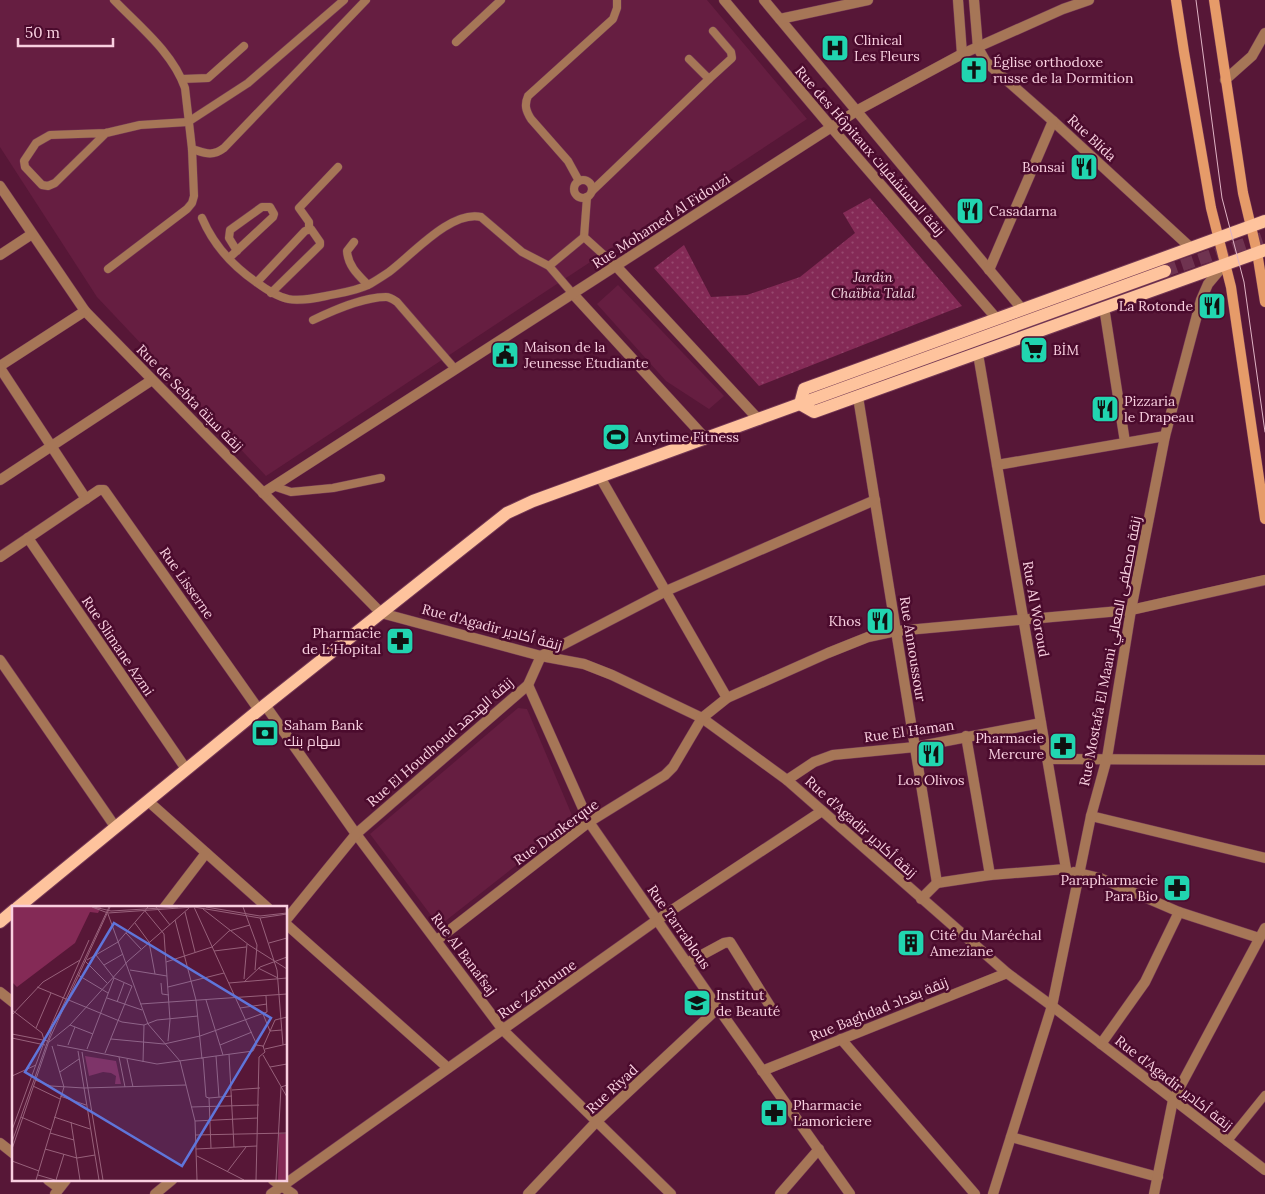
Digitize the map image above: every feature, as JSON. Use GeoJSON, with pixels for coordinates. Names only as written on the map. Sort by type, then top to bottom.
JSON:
{"type":"FeatureCollection","features":[{"type":"Feature","properties":{"kind":"main road"},"geometry":{"type":"LineString","coordinates":[[1176,0],[1218,238],[1231,287],[1265,520]]}},
{"type":"Feature","properties":{"kind":"main road"},"geometry":{"type":"LineString","coordinates":[[1214,0],[1243,192],[1251,225],[1262,253],[1265,302]]}},
{"type":"Feature","properties":{"kind":"main road"},"geometry":{"type":"LineString","coordinates":[[800,404],[804,389],[1265,221]]}},
{"type":"Feature","properties":{"kind":"main road"},"geometry":{"type":"LineString","coordinates":[[800,404],[814,412],[1225,263],[1262,253]]}},
{"type":"Feature","properties":{"kind":"main road"},"geometry":{"type":"LineString","coordinates":[[19,906],[262,707],[507,513],[533,501],[1165,271]]}},
{"type":"Feature","properties":{"kind":"main road"},"geometry":{"type":"LineString","coordinates":[[0,922],[12,912]]}},
{"type":"Feature","properties":{"kind":"street","name":"Rue des Hôpitaux زنقة المستشفيات"},"geometry":{"type":"LineString","coordinates":[[724,0],[997,318]]}},
{"type":"Feature","properties":{"kind":"street","name":"Rue des Hôpitaux زنقة المستشفيات"},"geometry":{"type":"LineString","coordinates":[[764,0],[858,110],[1022,309]]}},
{"type":"Feature","properties":{"kind":"street"},"geometry":{"type":"LineString","coordinates":[[780,19],[868,0]]}},
{"type":"Feature","properties":{"kind":"street"},"geometry":{"type":"LineString","coordinates":[[958,0],[962,54]]}},
{"type":"Feature","properties":{"kind":"street"},"geometry":{"type":"LineString","coordinates":[[974,0],[978,48]]}},
{"type":"Feature","properties":{"kind":"street","name":"Rue Mohamed Al Fidouzi"},"geometry":{"type":"LineString","coordinates":[[263,492],[858,110],[962,54],[1062,9],[1089,0]]}},
{"type":"Feature","properties":{"kind":"street"},"geometry":{"type":"LineString","coordinates":[[1226,80],[1252,56],[1265,34]]}},
{"type":"Feature","properties":{"kind":"street","name":"Rue Blida"},"geometry":{"type":"LineString","coordinates":[[978,48],[986,62],[993,69],[1053,121],[1191,248]]}},
{"type":"Feature","properties":{"kind":"street"},"geometry":{"type":"LineString","coordinates":[[989,270],[1053,121]]}},
{"type":"Feature","properties":{"kind":"street","name":"Rue de Sebta زنقة سبتة"},"geometry":{"type":"LineString","coordinates":[[0,186],[84,311],[382,612]]}},
{"type":"Feature","properties":{"kind":"street"},"geometry":{"type":"LineString","coordinates":[[0,255],[32,234]]}},
{"type":"Feature","properties":{"kind":"street","name":"Rue Mostafa El Maani زنقة مصطفى المعاني"},"geometry":{"type":"LineString","coordinates":[[993,1194],[1052,1006],[1092,816],[1107,758],[1131,610],[1165,436],[1200,300],[1208,284],[1225,263]]}},
{"type":"Feature","properties":{"kind":"street"},"geometry":{"type":"LineString","coordinates":[[616,266],[758,420]]}},
{"type":"Feature","properties":{"kind":"street"},"geometry":{"type":"LineString","coordinates":[[573,294],[706,439]]}},
{"type":"Feature","properties":{"kind":"street"},"geometry":{"type":"LineString","coordinates":[[1104,307],[1125,442]]}},
{"type":"Feature","properties":{"kind":"street"},"geometry":{"type":"LineString","coordinates":[[0,557],[86,499],[0,367],[84,311]]}},
{"type":"Feature","properties":{"kind":"street","name":"Rue Al Woroud"},"geometry":{"type":"LineString","coordinates":[[978,354],[1066,869]]}},
{"type":"Feature","properties":{"kind":"street"},"geometry":{"type":"LineString","coordinates":[[0,480],[152,380]]}},
{"type":"Feature","properties":{"kind":"street","name":"Rue Annoussour"},"geometry":{"type":"LineString","coordinates":[[858,397],[937,883]]}},
{"type":"Feature","properties":{"kind":"street"},"geometry":{"type":"LineString","coordinates":[[997,465],[1165,436]]}},
{"type":"Feature","properties":{"kind":"street"},"geometry":{"type":"LineString","coordinates":[[600,477],[728,698]]}},
{"type":"Feature","properties":{"kind":"street","name":"Rue Lisserne"},"geometry":{"type":"LineString","coordinates":[[86,499],[99,490],[106,491],[262,707]]}},
{"type":"Feature","properties":{"kind":"street"},"geometry":{"type":"LineString","coordinates":[[541,656],[666,591],[875,500]]}},
{"type":"Feature","properties":{"kind":"street","name":"Rue Slimane Azmi"},"geometry":{"type":"LineString","coordinates":[[28,538],[186,770]]}},
{"type":"Feature","properties":{"kind":"street"},"geometry":{"type":"LineString","coordinates":[[702,718],[728,698],[868,637],[896,631],[1131,610],[1265,580]]}},
{"type":"Feature","properties":{"kind":"street","name":"Rue d'Agadir زنقة أكادير"},"geometry":{"type":"LineString","coordinates":[[382,612],[541,656],[584,664],[612,675],[702,718],[787,780],[1007,974],[1052,1006],[1265,1170]]}},
{"type":"Feature","properties":{"kind":"street","name":"Rue El Houdhoud زنقة الهدهد"},"geometry":{"type":"LineString","coordinates":[[288,918],[356,834],[528,685],[541,656]]}},
{"type":"Feature","properties":{"kind":"street"},"geometry":{"type":"LineString","coordinates":[[0,660],[116,828]]}},
{"type":"Feature","properties":{"kind":"street","name":"Rue Tarrablous"},"geometry":{"type":"LineString","coordinates":[[528,685],[589,822],[850,1194]]}},
{"type":"Feature","properties":{"kind":"street","name":"Rue Al Banafsaj"},"geometry":{"type":"LineString","coordinates":[[262,707],[503,1030],[671,1194]]}},
{"type":"Feature","properties":{"kind":"street","name":"Rue Dunkerque"},"geometry":{"type":"LineString","coordinates":[[437,940],[589,822],[666,775],[673,767],[702,718]]}},
{"type":"Feature","properties":{"kind":"street","name":"Rue El Haman"},"geometry":{"type":"LineString","coordinates":[[787,780],[814,762],[833,755],[914,747],[1041,723]]}},
{"type":"Feature","properties":{"kind":"street"},"geometry":{"type":"LineString","coordinates":[[966,736],[990,875]]}},
{"type":"Feature","properties":{"kind":"street"},"geometry":{"type":"LineString","coordinates":[[1047,759],[1265,760]]}},
{"type":"Feature","properties":{"kind":"street"},"geometry":{"type":"LineString","coordinates":[[148,801],[266,906]]}},
{"type":"Feature","properties":{"kind":"street","name":"Rue Zerhoune"},"geometry":{"type":"LineString","coordinates":[[288,1176],[503,1030],[657,920],[822,811]]}},
{"type":"Feature","properties":{"kind":"street"},"geometry":{"type":"LineString","coordinates":[[1092,816],[1265,858]]}},
{"type":"Feature","properties":{"kind":"street"},"geometry":{"type":"LineString","coordinates":[[166,906],[206,853]]}},
{"type":"Feature","properties":{"kind":"street"},"geometry":{"type":"LineString","coordinates":[[921,899],[937,883],[990,875],[1066,869],[1079,875],[1100,878],[1179,912],[1259,938]]}},
{"type":"Feature","properties":{"kind":"street"},"geometry":{"type":"LineString","coordinates":[[1101,1044],[1145,982],[1179,912]]}},
{"type":"Feature","properties":{"kind":"street"},"geometry":{"type":"LineString","coordinates":[[288,926],[448,1068]]}},
{"type":"Feature","properties":{"kind":"street"},"geometry":{"type":"LineString","coordinates":[[1154,1194],[1172,1100],[1265,928]]}},
{"type":"Feature","properties":{"kind":"street"},"geometry":{"type":"LineString","coordinates":[[687,963],[724,942],[730,942],[773,1011]]}},
{"type":"Feature","properties":{"kind":"street","name":"Rue Baghdad زنقة بغداد"},"geometry":{"type":"LineString","coordinates":[[762,1071],[1007,974]]}},
{"type":"Feature","properties":{"kind":"street"},"geometry":{"type":"LineString","coordinates":[[0,992],[12,1001]]}},
{"type":"Feature","properties":{"kind":"street","name":"Rue Riyad"},"geometry":{"type":"LineString","coordinates":[[528,1194],[596,1122],[718,1008]]}},
{"type":"Feature","properties":{"kind":"street"},"geometry":{"type":"LineString","coordinates":[[841,1039],[975,1194]]}},
{"type":"Feature","properties":{"kind":"street"},"geometry":{"type":"LineString","coordinates":[[1011,1137],[1158,1177]]}},
{"type":"Feature","properties":{"kind":"street"},"geometry":{"type":"LineString","coordinates":[[0,1143],[12,1152]]}},
{"type":"Feature","properties":{"kind":"street"},"geometry":{"type":"LineString","coordinates":[[780,1194],[819,1149]]}},
{"type":"Feature","properties":{"kind":"street"},"geometry":{"type":"LineString","coordinates":[[155,1194],[170,1182]]}},
{"type":"Feature","properties":{"kind":"street"},"geometry":{"type":"LineString","coordinates":[[278,1183],[293,1194]]}},
{"type":"Feature","properties":{"kind":"street","name":"Rue Zerhoune"},"geometry":{"type":"LineString","coordinates":[[271,1194],[278,1183]]}},
{"type":"Feature","properties":{"kind":"lane"},"geometry":{"type":"LineString","coordinates":[[108,269],[186,209],[192,203],[194,196],[192,149],[185,88],[178,69],[168,56],[114,0]]}},
{"type":"Feature","properties":{"kind":"lane"},"geometry":{"type":"LineString","coordinates":[[106,133],[51,186],[42,185],[24,167],[24,161],[36,143],[50,135],[106,133],[140,125],[188,122],[231,96],[248,83],[344,0]]}},
{"type":"Feature","properties":{"kind":"lane"},"geometry":{"type":"LineString","coordinates":[[192,149],[210,155],[224,148],[366,0]]}},
{"type":"Feature","properties":{"kind":"lane"},"geometry":{"type":"LineString","coordinates":[[456,42],[501,0]]}},
{"type":"Feature","properties":{"kind":"lane"},"geometry":{"type":"LineString","coordinates":[[580,181],[568,162],[531,119],[525,103],[528,96],[613,19],[617,8],[617,0]]}},
{"type":"Feature","properties":{"kind":"lane"},"geometry":{"type":"LineString","coordinates":[[549,266],[584,236],[589,194],[592,187],[587,181],[580,181],[575,186],[576,194],[583,197],[589,194],[732,58],[731,52],[713,31]]}},
{"type":"Feature","properties":{"kind":"lane"},"geometry":{"type":"LineString","coordinates":[[182,79],[208,78],[244,46]]}},
{"type":"Feature","properties":{"kind":"lane"},"geometry":{"type":"LineString","coordinates":[[689,59],[709,79]]}},
{"type":"Feature","properties":{"kind":"lane"},"geometry":{"type":"LineString","coordinates":[[309,229],[309,222],[299,208],[338,167]]}},
{"type":"Feature","properties":{"kind":"lane"},"geometry":{"type":"LineString","coordinates":[[229,258],[237,251],[273,217],[274,214],[270,207],[262,207],[230,230],[229,238],[237,251]]}},
{"type":"Feature","properties":{"kind":"lane"},"geometry":{"type":"LineString","coordinates":[[202,218],[219,248],[242,272],[271,293],[286,300],[303,301],[368,286],[389,272],[438,230],[466,216],[475,215],[481,217],[522,252],[549,266],[573,294]]}},
{"type":"Feature","properties":{"kind":"lane"},"geometry":{"type":"LineString","coordinates":[[257,282],[309,229]]}},
{"type":"Feature","properties":{"kind":"lane"},"geometry":{"type":"LineString","coordinates":[[271,293],[320,245],[314,232],[309,229]]}},
{"type":"Feature","properties":{"kind":"lane"},"geometry":{"type":"LineString","coordinates":[[584,236],[616,266]]}},
{"type":"Feature","properties":{"kind":"lane"},"geometry":{"type":"LineString","coordinates":[[354,242],[347,251],[347,257],[354,271],[368,286]]}},
{"type":"Feature","properties":{"kind":"lane"},"geometry":{"type":"LineString","coordinates":[[314,320],[338,308],[387,297],[397,302],[455,369]]}},
{"type":"Feature","properties":{"kind":"lane"},"geometry":{"type":"LineString","coordinates":[[273,486],[291,492],[333,488],[382,478]]}},
{"type":"Feature","properties":{"kind":"lane"},"geometry":{"type":"LineString","coordinates":[[1227,1142],[1265,1095]]}},
{"type":"Feature","properties":{"kind":"shaded area"},"geometry":{"type":"Polygon","coordinates":[[[0,0],[707,0],[807,119],[266,476],[97,297],[0,147],[0,0]]]}},
{"type":"Feature","properties":{"kind":"shaded area"},"geometry":{"type":"Polygon","coordinates":[[[618,285],[724,396],[709,409],[666,381],[597,304],[618,285]]]}},
{"type":"Feature","properties":{"kind":"shaded area"},"geometry":{"type":"Polygon","coordinates":[[[518,708],[527,709],[574,820],[439,926],[370,834],[518,708]]]}},
{"type":"Feature","properties":{"kind":"green space","name":"Jardin Chaïbia Talal"},"geometry":{"type":"Polygon","coordinates":[[[870,198],[962,306],[759,386],[654,268],[684,245],[711,297],[747,295],[800,277],[855,233],[843,213],[870,198]]]}},
{"type":"Feature","properties":{"kind":"tunnel"},"geometry":{"type":"LineString","coordinates":[[1165,271],[1265,237]]}},
{"type":"Feature","properties":{"kind":"tram line"},"geometry":{"type":"LineString","coordinates":[[1196,0],[1222,198],[1244,282],[1265,432]]}},
{"type":"Feature","properties":{"kind":"place","name":"Clinical Les Fleurs"},"geometry":{"type":"Point","coordinates":[835,48]}},
{"type":"Feature","properties":{"kind":"place","name":"Église orthodoxe russe de la Dormition"},"geometry":{"type":"Point","coordinates":[974,70]}},
{"type":"Feature","properties":{"kind":"place","name":"Bonsai"},"geometry":{"type":"Point","coordinates":[1084,167]}},
{"type":"Feature","properties":{"kind":"place","name":"Casadarna"},"geometry":{"type":"Point","coordinates":[970,211]}},
{"type":"Feature","properties":{"kind":"place","name":"La Rotonde"},"geometry":{"type":"Point","coordinates":[1212,306]}},
{"type":"Feature","properties":{"kind":"place","name":"BİM"},"geometry":{"type":"Point","coordinates":[1034,350]}},
{"type":"Feature","properties":{"kind":"place","name":"Maison de la Jeunesse Etudiante"},"geometry":{"type":"Point","coordinates":[505,355]}},
{"type":"Feature","properties":{"kind":"place","name":"Pizzaria le Drapeau"},"geometry":{"type":"Point","coordinates":[1105,409]}},
{"type":"Feature","properties":{"kind":"place","name":"Anytime Fitness"},"geometry":{"type":"Point","coordinates":[616,437]}},
{"type":"Feature","properties":{"kind":"place","name":"Khos"},"geometry":{"type":"Point","coordinates":[880,621]}},
{"type":"Feature","properties":{"kind":"place","name":"Pharmacie de L´Hopital"},"geometry":{"type":"Point","coordinates":[400,641]}},
{"type":"Feature","properties":{"kind":"place","name":"Saham Bank سهام بنك"},"geometry":{"type":"Point","coordinates":[265,733]}},
{"type":"Feature","properties":{"kind":"place","name":"Pharmacie Mercure"},"geometry":{"type":"Point","coordinates":[1063,746]}},
{"type":"Feature","properties":{"kind":"place","name":"Los Olivos"},"geometry":{"type":"Point","coordinates":[931,754]}},
{"type":"Feature","properties":{"kind":"place","name":"Parapharmacie Para Bio"},"geometry":{"type":"Point","coordinates":[1177,888]}},
{"type":"Feature","properties":{"kind":"place","name":"Cité du Maréchal Ameziane"},"geometry":{"type":"Point","coordinates":[911,943]}},
{"type":"Feature","properties":{"kind":"place","name":"Institut de Beauté"},"geometry":{"type":"Point","coordinates":[697,1003]}},
{"type":"Feature","properties":{"kind":"place","name":"Pharmacie Lamoriciere"},"geometry":{"type":"Point","coordinates":[774,1113]}}]}
